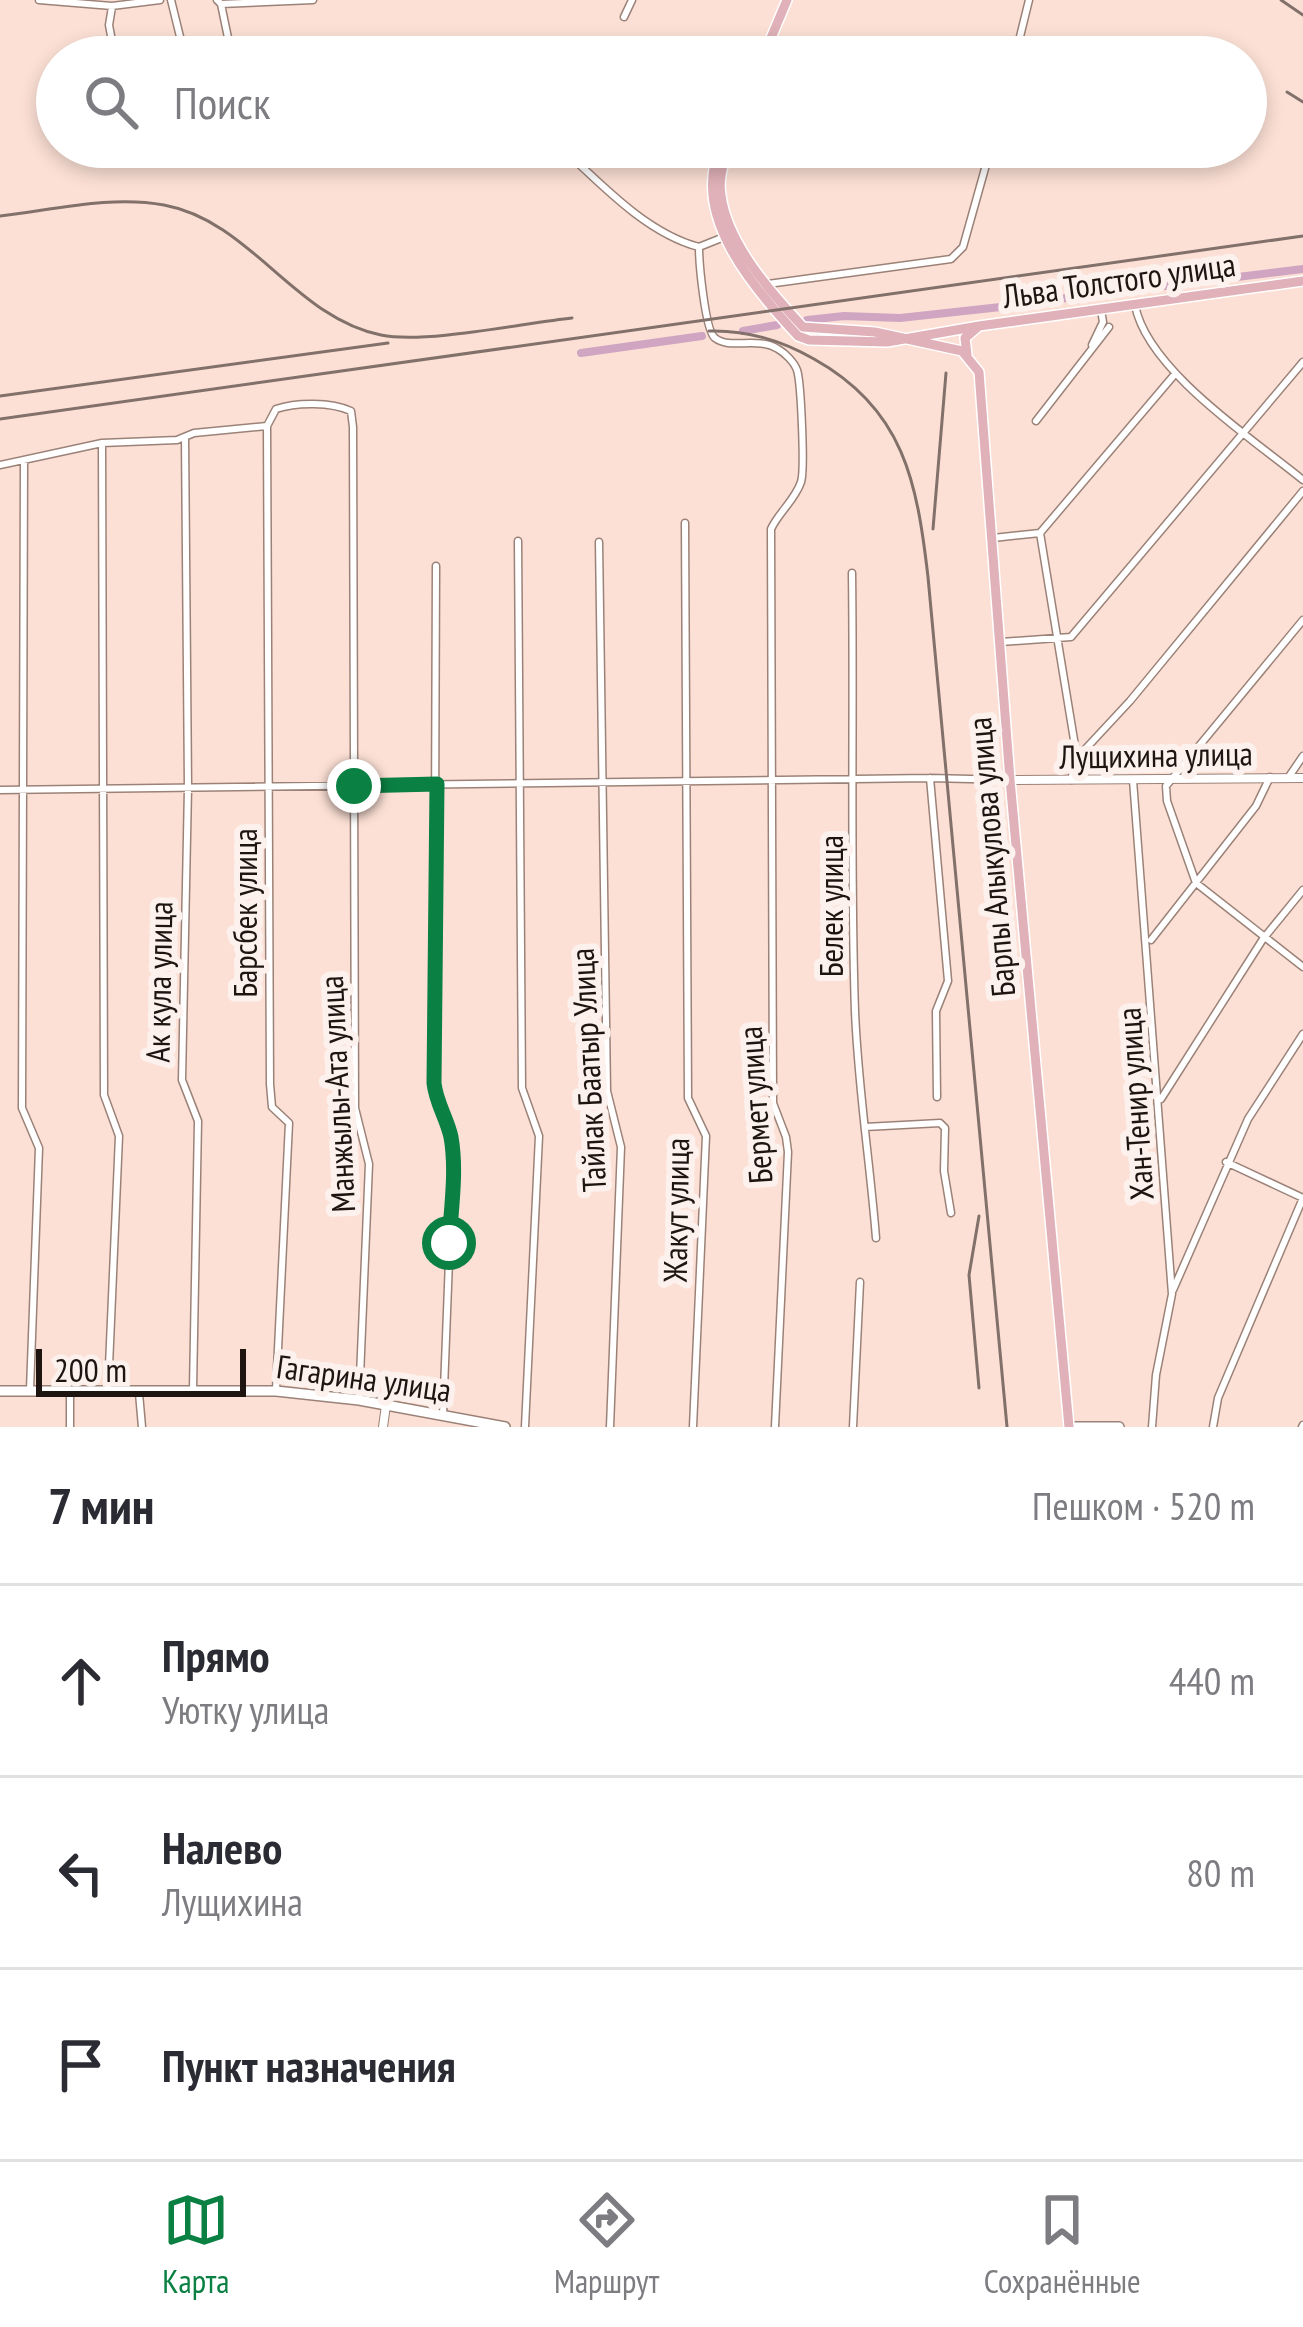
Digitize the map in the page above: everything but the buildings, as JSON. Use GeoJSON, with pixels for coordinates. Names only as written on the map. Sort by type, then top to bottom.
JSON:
{"type":"FeatureCollection","features":[{"type":"Feature","properties":{"kind":"main road"},"geometry":{"type":"LineString","coordinates":[[772,36],[787,0]]}},
{"type":"Feature","properties":{"kind":"main road"},"geometry":{"type":"LineString","coordinates":[[717,168],[711,184],[713,206],[777,311],[803,339],[887,342],[979,326]]}},
{"type":"Feature","properties":{"kind":"main road"},"geometry":{"type":"LineString","coordinates":[[729,235],[807,330],[861,330],[967,355]]}},
{"type":"Feature","properties":{"kind":"main road","name":"Льва Толстого улица"},"geometry":{"type":"LineString","coordinates":[[967,355],[964,338],[979,326],[1303,281]]}},
{"type":"Feature","properties":{"kind":"main road","name":"Барпы Алыкулова улица"},"geometry":{"type":"LineString","coordinates":[[967,355],[980,379],[1010,781],[1069,1427]]}},
{"type":"Feature","properties":{"kind":"main road","name":"Гагарина улица"},"geometry":{"type":"LineString","coordinates":[[0,1390],[276,1391],[386,1404],[505,1427]]}},
{"type":"Feature","properties":{"kind":"main road"},"geometry":{"type":"LineString","coordinates":[[1069,1427],[1119,1427]]}},
{"type":"Feature","properties":{"kind":"street"},"geometry":{"type":"LineString","coordinates":[[39,0],[112,6],[154,0]]}},
{"type":"Feature","properties":{"kind":"street"},"geometry":{"type":"LineString","coordinates":[[171,0],[180,36]]}},
{"type":"Feature","properties":{"kind":"street"},"geometry":{"type":"LineString","coordinates":[[228,36],[220,1],[313,0]]}},
{"type":"Feature","properties":{"kind":"street"},"geometry":{"type":"LineString","coordinates":[[624,17],[632,0]]}},
{"type":"Feature","properties":{"kind":"street"},"geometry":{"type":"LineString","coordinates":[[1020,36],[1029,0]]}},
{"type":"Feature","properties":{"kind":"street"},"geometry":{"type":"LineString","coordinates":[[112,6],[112,36]]}},
{"type":"Feature","properties":{"kind":"street"},"geometry":{"type":"LineString","coordinates":[[583,168],[676,241],[699,247],[729,235]]}},
{"type":"Feature","properties":{"kind":"street"},"geometry":{"type":"LineString","coordinates":[[768,284],[951,259],[962,247],[985,168]]}},
{"type":"Feature","properties":{"kind":"street"},"geometry":{"type":"LineString","coordinates":[[699,247],[710,332],[727,343],[763,341],[784,352],[797,370],[804,476],[771,529],[773,780]]}},
{"type":"Feature","properties":{"kind":"street"},"geometry":{"type":"LineString","coordinates":[[1135,305],[1152,347],[1175,374],[1303,480]]}},
{"type":"Feature","properties":{"kind":"street"},"geometry":{"type":"LineString","coordinates":[[1091,349],[1103,322],[1102,310]]}},
{"type":"Feature","properties":{"kind":"street"},"geometry":{"type":"LineString","coordinates":[[1036,421],[1109,327]]}},
{"type":"Feature","properties":{"kind":"street"},"geometry":{"type":"LineString","coordinates":[[1001,642],[1071,637],[1303,362]]}},
{"type":"Feature","properties":{"kind":"street"},"geometry":{"type":"LineString","coordinates":[[993,538],[1040,533],[1175,374]]}},
{"type":"Feature","properties":{"kind":"street","name":"Манжылы-Ата улица"},"geometry":{"type":"LineString","coordinates":[[267,426],[276,409],[287,405],[332,405],[351,411],[353,428],[355,1108],[369,1164],[359,1400]]}},
{"type":"Feature","properties":{"kind":"street"},"geometry":{"type":"LineString","coordinates":[[0,465],[102,443],[267,426]]}},
{"type":"Feature","properties":{"kind":"street","name":"Барсбек улица"},"geometry":{"type":"LineString","coordinates":[[267,426],[270,1084],[272,1107],[289,1123],[276,1391]]}},
{"type":"Feature","properties":{"kind":"street","name":"Ак кула улица"},"geometry":{"type":"LineString","coordinates":[[184,437],[188,788],[182,1080],[198,1120],[193,1389]]}},
{"type":"Feature","properties":{"kind":"street"},"geometry":{"type":"LineString","coordinates":[[102,443],[104,1096],[119,1136],[108,1389]]}},
{"type":"Feature","properties":{"kind":"street"},"geometry":{"type":"LineString","coordinates":[[23,460],[22,1108],[39,1148],[30,1390]]}},
{"type":"Feature","properties":{"kind":"street"},"geometry":{"type":"LineString","coordinates":[[1077,758],[1303,490]]}},
{"type":"Feature","properties":{"kind":"street","name":"Жакут улица"},"geometry":{"type":"LineString","coordinates":[[685,523],[688,1098],[706,1136],[693,1427]]}},
{"type":"Feature","properties":{"kind":"street"},"geometry":{"type":"LineString","coordinates":[[1040,533],[1077,758],[1071,780]]}},
{"type":"Feature","properties":{"kind":"street"},"geometry":{"type":"LineString","coordinates":[[518,541],[522,1088],[539,1136],[525,1427]]}},
{"type":"Feature","properties":{"kind":"street","name":"Тайлак Баатыр Улица"},"geometry":{"type":"LineString","coordinates":[[598,542],[607,1091],[621,1147],[610,1427]]}},
{"type":"Feature","properties":{"kind":"street"},"geometry":{"type":"LineString","coordinates":[[436,566],[434,1083],[453,1157],[443,1415]]}},
{"type":"Feature","properties":{"kind":"street","name":"Белек улица"},"geometry":{"type":"LineString","coordinates":[[852,573],[855,1006],[860,1115],[865,1126],[875,1238]]}},
{"type":"Feature","properties":{"kind":"street"},"geometry":{"type":"LineString","coordinates":[[1303,620],[1170,777],[1167,801],[1196,883],[1303,968]]}},
{"type":"Feature","properties":{"kind":"street"},"geometry":{"type":"LineString","coordinates":[[1288,778],[1303,756]]}},
{"type":"Feature","properties":{"kind":"street","name":"Хан-Тенир улица"},"geometry":{"type":"LineString","coordinates":[[1133,777],[1172,1294],[1156,1376],[1152,1427]]}},
{"type":"Feature","properties":{"kind":"street"},"geometry":{"type":"LineString","coordinates":[[1148,943],[1256,806],[1270,777]]}},
{"type":"Feature","properties":{"kind":"street"},"geometry":{"type":"LineString","coordinates":[[0,790],[930,778],[1010,781]]}},
{"type":"Feature","properties":{"kind":"street"},"geometry":{"type":"LineString","coordinates":[[930,778],[948,981],[936,1011],[937,1097]]}},
{"type":"Feature","properties":{"kind":"street","name":"Лущихина улица"},"geometry":{"type":"LineString","coordinates":[[1010,781],[1303,778]]}},
{"type":"Feature","properties":{"kind":"street","name":"Бермет улица"},"geometry":{"type":"LineString","coordinates":[[773,780],[773,1103],[788,1152],[775,1427]]}},
{"type":"Feature","properties":{"kind":"street"},"geometry":{"type":"LineString","coordinates":[[1159,1102],[1263,939],[1303,890]]}},
{"type":"Feature","properties":{"kind":"street"},"geometry":{"type":"LineString","coordinates":[[1172,1294],[1247,1119],[1303,1034]]}},
{"type":"Feature","properties":{"kind":"street"},"geometry":{"type":"LineString","coordinates":[[865,1126],[940,1123],[945,1128],[944,1171],[951,1213]]}},
{"type":"Feature","properties":{"kind":"street"},"geometry":{"type":"LineString","coordinates":[[1213,1427],[1218,1398],[1303,1198],[1226,1162]]}},
{"type":"Feature","properties":{"kind":"street"},"geometry":{"type":"LineString","coordinates":[[853,1427],[860,1282]]}},
{"type":"Feature","properties":{"kind":"street"},"geometry":{"type":"LineString","coordinates":[[70,1389],[70,1427]]}},
{"type":"Feature","properties":{"kind":"street"},"geometry":{"type":"LineString","coordinates":[[139,1389],[142,1427]]}},
{"type":"Feature","properties":{"kind":"street"},"geometry":{"type":"LineString","coordinates":[[383,1427],[386,1404]]}},
{"type":"Feature","properties":{"kind":"waterway"},"geometry":{"type":"LineString","coordinates":[[1019,304],[1303,269]]}},
{"type":"Feature","properties":{"kind":"waterway"},"geometry":{"type":"LineString","coordinates":[[807,320],[900,318],[1010,306]]}},
{"type":"Feature","properties":{"kind":"waterway"},"geometry":{"type":"LineString","coordinates":[[743,331],[777,325]]}},
{"type":"Feature","properties":{"kind":"waterway"},"geometry":{"type":"LineString","coordinates":[[581,353],[702,336]]}},
{"type":"Feature","properties":{"kind":"railway"},"geometry":{"type":"LineString","coordinates":[[1281,0],[1303,15]]}},
{"type":"Feature","properties":{"kind":"railway"},"geometry":{"type":"LineString","coordinates":[[1287,92],[1303,102]]}},
{"type":"Feature","properties":{"kind":"railway"},"geometry":{"type":"LineString","coordinates":[[0,216],[123,202],[164,205],[195,214],[223,230],[323,310],[381,335],[449,335],[572,318]]}},
{"type":"Feature","properties":{"kind":"railway"},"geometry":{"type":"LineString","coordinates":[[0,419],[1303,236]]}},
{"type":"Feature","properties":{"kind":"railway"},"geometry":{"type":"LineString","coordinates":[[709,331],[750,334],[776,342],[844,379],[887,425],[911,479],[928,577],[1007,1427]]}},
{"type":"Feature","properties":{"kind":"railway"},"geometry":{"type":"LineString","coordinates":[[0,396],[388,343]]}},
{"type":"Feature","properties":{"kind":"railway"},"geometry":{"type":"LineString","coordinates":[[933,529],[946,373]]}},
{"type":"Feature","properties":{"kind":"railway"},"geometry":{"type":"LineString","coordinates":[[979,1216],[969,1275],[979,1388]]}},
{"type":"Feature","properties":{"kind":"route"},"geometry":{"type":"LineString","coordinates":[[354,786],[437,784],[434,1083],[453,1157],[449,1243]]}}]}
